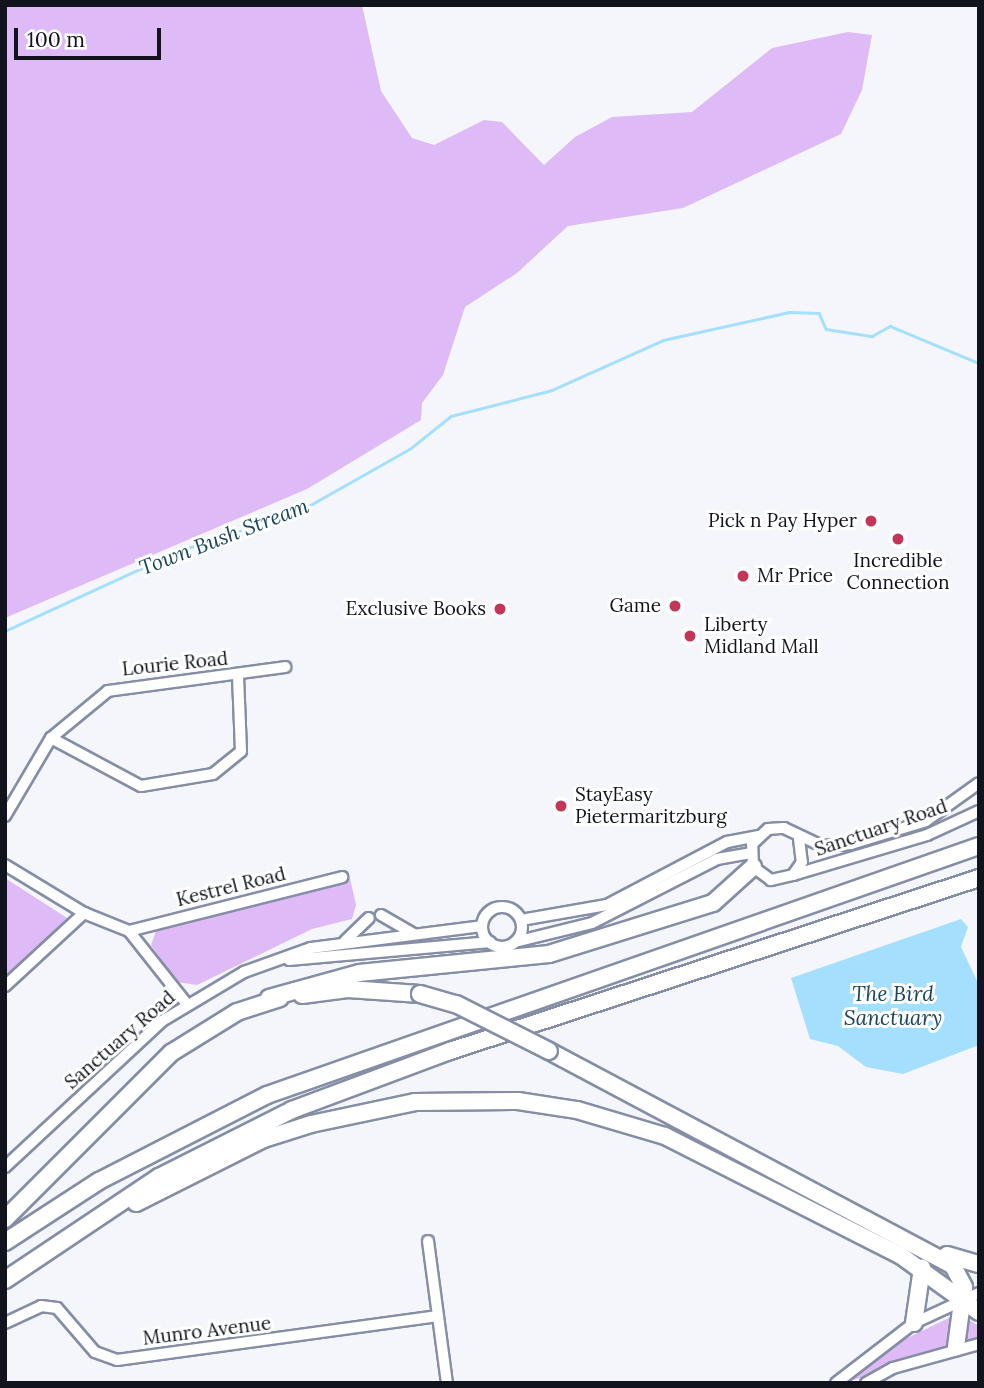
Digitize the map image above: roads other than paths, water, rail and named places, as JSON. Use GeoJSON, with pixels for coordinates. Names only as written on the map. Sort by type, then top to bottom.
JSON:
{"type":"FeatureCollection","features":[{"type":"Feature","properties":{"kind":"highway"},"geometry":{"type":"LineString","coordinates":[[5,1242],[111,1174],[267,1095],[979,846]]}},
{"type":"Feature","properties":{"kind":"highway"},"geometry":{"type":"LineString","coordinates":[[5,1219],[171,1054],[270,998],[359,973],[549,954],[713,903],[752,860]]}},
{"type":"Feature","properties":{"kind":"highway"},"geometry":{"type":"LineString","coordinates":[[5,1280],[96,1217],[170,1171],[292,1110],[450,1051],[979,878]]}},
{"type":"Feature","properties":{"kind":"highway"},"geometry":{"type":"LineString","coordinates":[[270,998],[348,989],[419,994],[456,1004],[549,1051],[915,1243],[959,1271],[961,1300],[956,1347]]}},
{"type":"Feature","properties":{"kind":"highway"},"geometry":{"type":"LineString","coordinates":[[96,1217],[264,1139],[312,1124],[415,1102],[518,1101],[577,1110],[665,1136],[922,1268],[979,1312]]}},
{"type":"Feature","properties":{"kind":"highway"},"geometry":{"type":"LineString","coordinates":[[915,1243],[979,1264]]}},
{"type":"Feature","properties":{"kind":"highway"},"geometry":{"type":"LineString","coordinates":[[914,1323],[922,1268]]}},
{"type":"Feature","properties":{"kind":"street","name":"Lourie Road"},"geometry":{"type":"LineString","coordinates":[[5,816],[51,738],[121,685],[238,675],[285,667]]}},
{"type":"Feature","properties":{"kind":"street"},"geometry":{"type":"LineString","coordinates":[[51,738],[141,786],[213,774],[241,751],[238,675]]}},
{"type":"Feature","properties":{"kind":"street","name":"Sanctuary Road"},"geometry":{"type":"LineString","coordinates":[[799,839],[833,847],[926,821],[979,783]]}},
{"type":"Feature","properties":{"kind":"street","name":"Sanctuary Road"},"geometry":{"type":"LineString","coordinates":[[793,875],[939,829],[979,811]]}},
{"type":"Feature","properties":{"kind":"street"},"geometry":{"type":"LineString","coordinates":[[939,829],[979,818]]}},
{"type":"Feature","properties":{"kind":"street"},"geometry":{"type":"LineString","coordinates":[[490,942],[482,926],[499,907],[521,920],[607,905],[727,842],[757,836],[776,827],[799,839],[803,854],[793,875],[771,880],[752,860],[718,859],[592,923],[514,943]]}},
{"type":"Feature","properties":{"kind":"street"},"geometry":{"type":"LineString","coordinates":[[752,860],[757,836]]}},
{"type":"Feature","properties":{"kind":"street"},"geometry":{"type":"LineString","coordinates":[[5,865],[84,913],[129,931],[186,1003]]}},
{"type":"Feature","properties":{"kind":"street","name":"Kestrel Road"},"geometry":{"type":"LineString","coordinates":[[129,931],[342,877]]}},
{"type":"Feature","properties":{"kind":"street"},"geometry":{"type":"LineString","coordinates":[[5,986],[84,913]]}},
{"type":"Feature","properties":{"kind":"street"},"geometry":{"type":"LineString","coordinates":[[343,943],[375,916],[418,936]]}},
{"type":"Feature","properties":{"kind":"street"},"geometry":{"type":"LineString","coordinates":[[514,943],[521,920]]}},
{"type":"Feature","properties":{"kind":"street","name":"Sanctuary Road"},"geometry":{"type":"LineString","coordinates":[[5,1167],[186,1003],[272,962],[343,943],[418,936],[482,926]]}},
{"type":"Feature","properties":{"kind":"street","name":"Sanctuary Road"},"geometry":{"type":"LineString","coordinates":[[272,962],[490,942],[514,943]]}},
{"type":"Feature","properties":{"kind":"street"},"geometry":{"type":"LineString","coordinates":[[428,1241],[447,1383]]}},
{"type":"Feature","properties":{"kind":"street"},"geometry":{"type":"LineString","coordinates":[[836,1383],[914,1323],[979,1293]]}},
{"type":"Feature","properties":{"kind":"street","name":"Munro Avenue"},"geometry":{"type":"LineString","coordinates":[[5,1323],[41,1306],[57,1308],[95,1352],[117,1360],[438,1316]]}},
{"type":"Feature","properties":{"kind":"street"},"geometry":{"type":"LineString","coordinates":[[866,1383],[956,1347],[979,1343]]}},
{"type":"Feature","properties":{"kind":"water","name":"The Bird Sanctuary"},"geometry":{"type":"Polygon","coordinates":[[[961,919],[968,927],[961,947],[979,985],[979,1045],[903,1074],[866,1067],[838,1046],[810,1039],[791,978],[961,919]]]}},
{"type":"Feature","properties":{"kind":"waterway","name":"Town Bush Stream"},"geometry":{"type":"LineString","coordinates":[[5,631],[181,550],[298,512],[411,448],[451,416],[552,390],[663,340],[789,312],[819,313],[826,329],[872,336],[890,326],[979,363]]}},
{"type":"Feature","properties":{"kind":"place","name":"Pick n Pay Hyper"},"geometry":{"type":"Point","coordinates":[871,521]}},
{"type":"Feature","properties":{"kind":"place","name":"Incredible Connection"},"geometry":{"type":"Point","coordinates":[898,539]}},
{"type":"Feature","properties":{"kind":"place","name":"Mr Price"},"geometry":{"type":"Point","coordinates":[743,576]}},
{"type":"Feature","properties":{"kind":"place","name":"Game"},"geometry":{"type":"Point","coordinates":[675,606]}},
{"type":"Feature","properties":{"kind":"place","name":"Exclusive Books"},"geometry":{"type":"Point","coordinates":[500,609]}},
{"type":"Feature","properties":{"kind":"place","name":"Liberty Midland Mall"},"geometry":{"type":"Point","coordinates":[690,636]}},
{"type":"Feature","properties":{"kind":"place","name":"StayEasy Pietermaritzburg"},"geometry":{"type":"Point","coordinates":[561,806]}}]}
